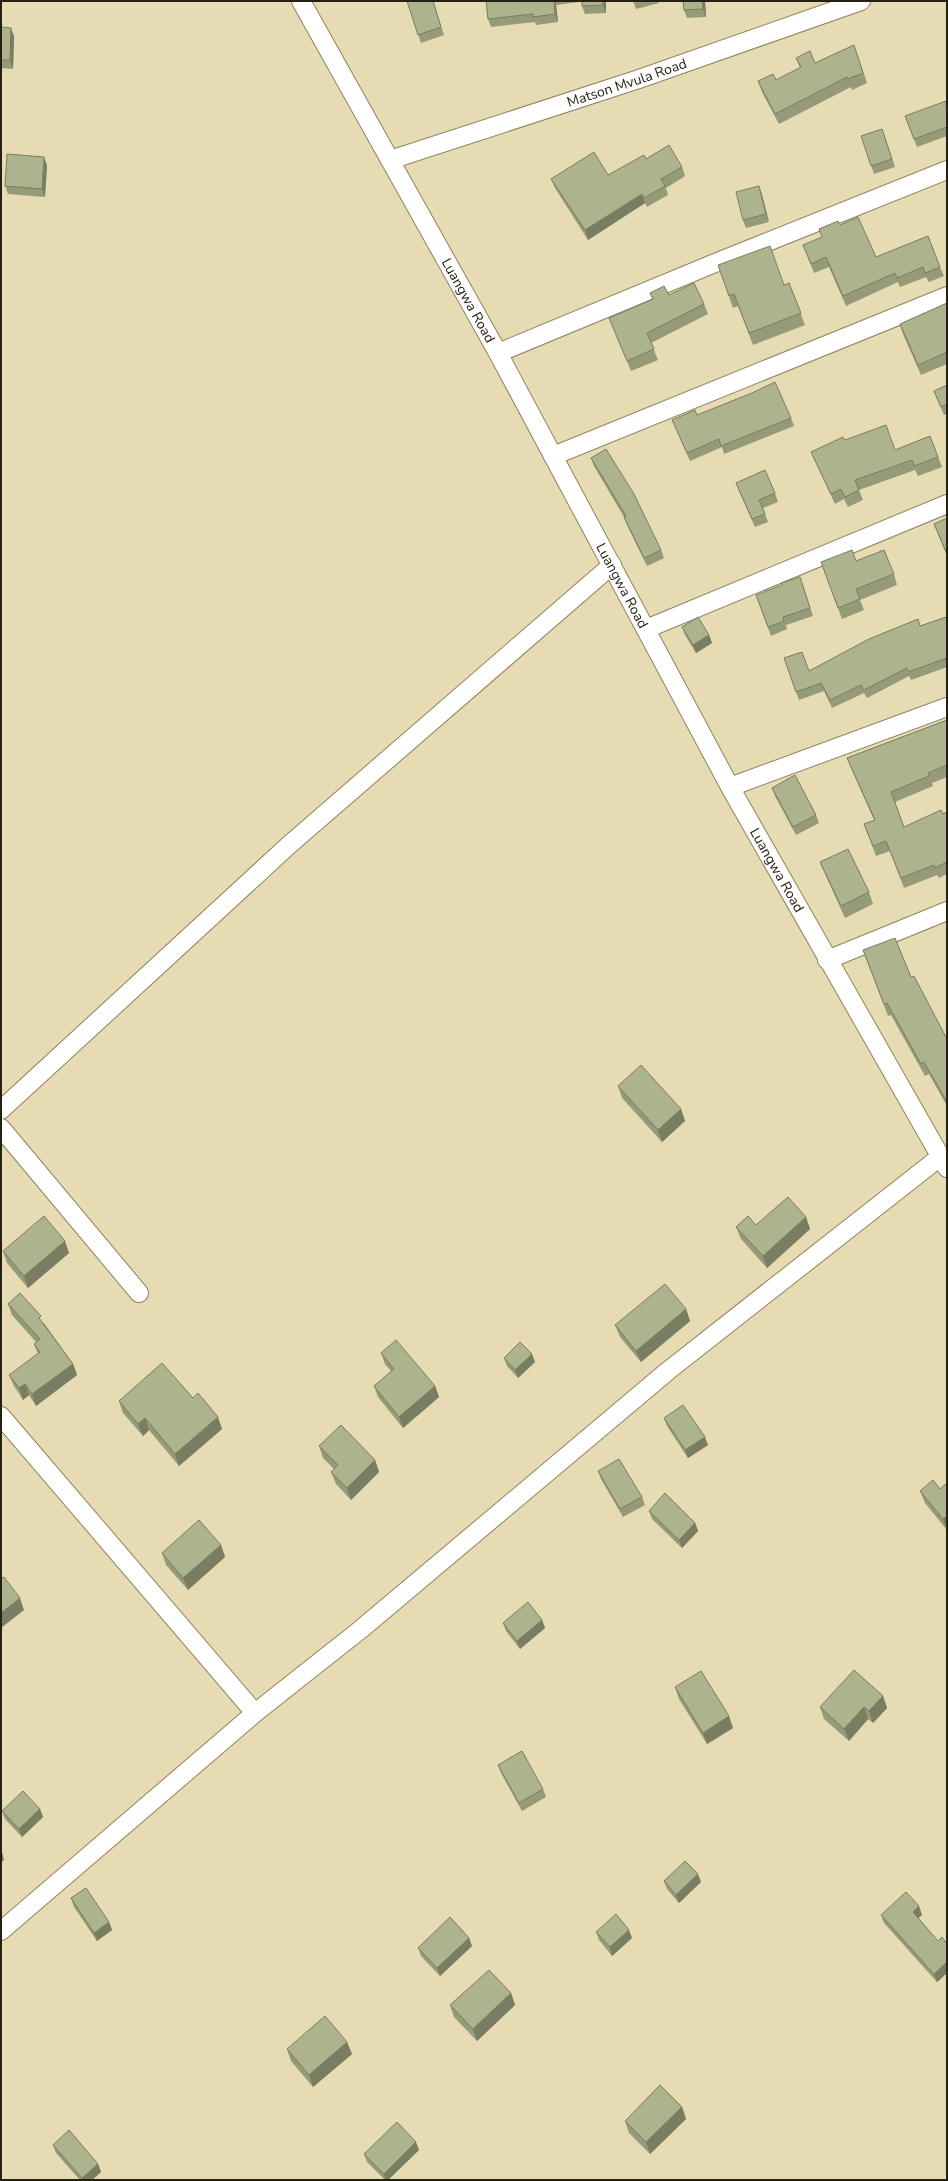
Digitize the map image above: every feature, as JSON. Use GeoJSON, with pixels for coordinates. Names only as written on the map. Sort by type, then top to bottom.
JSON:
{"type":"FeatureCollection","features":[{"type":"Feature","properties":{"kind":"street","name":"Luangwa Road"},"geometry":{"type":"LineString","coordinates":[[301,1],[498,353],[730,786],[827,960],[944,1163]]}},
{"type":"Feature","properties":{"kind":"street","name":"Matson Mvula Road"},"geometry":{"type":"LineString","coordinates":[[390,160],[638,79],[861,1]]}},
{"type":"Feature","properties":{"kind":"street"},"geometry":{"type":"LineString","coordinates":[[498,353],[714,263],[947,170]]}},
{"type":"Feature","properties":{"kind":"street"},"geometry":{"type":"LineString","coordinates":[[553,456],[947,296]]}},
{"type":"Feature","properties":{"kind":"street"},"geometry":{"type":"LineString","coordinates":[[646,629],[947,504]]}},
{"type":"Feature","properties":{"kind":"street"},"geometry":{"type":"LineString","coordinates":[[1,1110],[289,845],[612,565]]}},
{"type":"Feature","properties":{"kind":"street"},"geometry":{"type":"LineString","coordinates":[[730,786],[947,707]]}},
{"type":"Feature","properties":{"kind":"street"},"geometry":{"type":"LineString","coordinates":[[827,960],[947,911]]}},
{"type":"Feature","properties":{"kind":"street"},"geometry":{"type":"LineString","coordinates":[[1,1128],[140,1293]]}},
{"type":"Feature","properties":{"kind":"street"},"geometry":{"type":"LineString","coordinates":[[1,1931],[255,1713],[360,1630],[669,1370],[944,1163]]}},
{"type":"Feature","properties":{"kind":"street"},"geometry":{"type":"LineString","coordinates":[[1,1416],[255,1713]]}},
{"type":"Feature","properties":{"kind":"building"},"geometry":{"type":"Polygon","coordinates":[[[407,1],[433,1],[441,27],[418,35],[407,1]]]}},
{"type":"Feature","properties":{"kind":"building"},"geometry":{"type":"Polygon","coordinates":[[[486,1],[554,1],[555,14],[533,17],[533,14],[488,19],[486,1]]]}},
{"type":"Feature","properties":{"kind":"building"},"geometry":{"type":"Polygon","coordinates":[[[582,1],[603,1],[603,5],[582,6],[582,1]]]}},
{"type":"Feature","properties":{"kind":"building"},"geometry":{"type":"Polygon","coordinates":[[[683,1],[702,1],[703,9],[684,10],[683,1]]]}},
{"type":"Feature","properties":{"kind":"building"},"geometry":{"type":"Polygon","coordinates":[[[1,27],[11,28],[10,60],[1,60],[1,27]]]}},
{"type":"Feature","properties":{"kind":"building"},"geometry":{"type":"Polygon","coordinates":[[[854,45],[863,73],[848,79],[847,77],[775,114],[758,81],[773,74],[776,80],[801,67],[796,58],[810,51],[815,63],[854,45]]]}},
{"type":"Feature","properties":{"kind":"building"},"geometry":{"type":"Polygon","coordinates":[[[946,101],[947,127],[914,139],[905,116],[946,101]]]}},
{"type":"Feature","properties":{"kind":"building"},"geometry":{"type":"Polygon","coordinates":[[[882,129],[892,159],[871,166],[861,136],[882,129]]]}},
{"type":"Feature","properties":{"kind":"building"},"geometry":{"type":"Polygon","coordinates":[[[669,145],[682,167],[661,179],[665,186],[644,198],[642,194],[585,230],[551,179],[594,152],[608,175],[644,155],[646,159],[669,145]]]}},
{"type":"Feature","properties":{"kind":"building"},"geometry":{"type":"Polygon","coordinates":[[[7,154],[44,157],[42,189],[5,186],[7,154]]]}},
{"type":"Feature","properties":{"kind":"building"},"geometry":{"type":"Polygon","coordinates":[[[759,186],[766,214],[743,220],[736,192],[759,186]]]}},
{"type":"Feature","properties":{"kind":"building"},"geometry":{"type":"Polygon","coordinates":[[[858,217],[876,257],[928,236],[940,267],[925,273],[923,267],[897,278],[895,273],[843,296],[826,257],[811,264],[803,245],[822,237],[819,229],[838,221],[840,225],[858,217]]]}},
{"type":"Feature","properties":{"kind":"building"},"geometry":{"type":"Polygon","coordinates":[[[770,246],[784,285],[789,283],[801,313],[749,333],[734,294],[729,296],[718,265],[770,246]]]}},
{"type":"Feature","properties":{"kind":"building"},"geometry":{"type":"Polygon","coordinates":[[[694,283],[704,304],[647,333],[654,349],[627,361],[609,318],[653,299],[650,293],[664,286],[669,295],[694,283]]]}},
{"type":"Feature","properties":{"kind":"building"},"geometry":{"type":"Polygon","coordinates":[[[947,303],[947,352],[918,365],[900,324],[947,303]]]}},
{"type":"Feature","properties":{"kind":"building"},"geometry":{"type":"Polygon","coordinates":[[[775,382],[791,418],[721,446],[719,439],[687,453],[672,420],[695,410],[697,415],[775,382]]]}},
{"type":"Feature","properties":{"kind":"building"},"geometry":{"type":"Polygon","coordinates":[[[947,385],[947,404],[941,407],[934,391],[947,385]]]}},
{"type":"Feature","properties":{"kind":"building"},"geometry":{"type":"Polygon","coordinates":[[[886,425],[895,450],[930,436],[938,457],[914,466],[912,460],[855,480],[859,490],[845,497],[841,489],[831,494],[811,452],[843,437],[845,440],[886,425]]]}},
{"type":"Feature","properties":{"kind":"building"},"geometry":{"type":"Polygon","coordinates":[[[606,449],[634,494],[661,550],[644,558],[624,517],[626,516],[591,458],[606,449]]]}},
{"type":"Feature","properties":{"kind":"building"},"geometry":{"type":"Polygon","coordinates":[[[765,470],[775,493],[759,500],[765,514],[752,519],[736,483],[765,470]]]}},
{"type":"Feature","properties":{"kind":"building"},"geometry":{"type":"Polygon","coordinates":[[[947,518],[947,554],[934,524],[947,518]]]}},
{"type":"Feature","properties":{"kind":"building"},"geometry":{"type":"Polygon","coordinates":[[[852,550],[856,561],[884,550],[894,574],[856,589],[860,599],[838,608],[821,562],[852,550]]]}},
{"type":"Feature","properties":{"kind":"building"},"geometry":{"type":"Polygon","coordinates":[[[800,577],[810,608],[783,617],[784,621],[768,627],[756,595],[782,585],[781,583],[800,577]]]}},
{"type":"Feature","properties":{"kind":"building"},"geometry":{"type":"Polygon","coordinates":[[[698,617],[709,635],[693,645],[682,627],[698,617]]]}},
{"type":"Feature","properties":{"kind":"building"},"geometry":{"type":"Polygon","coordinates":[[[947,617],[947,658],[908,672],[907,668],[864,690],[861,685],[830,700],[821,683],[796,692],[784,658],[802,652],[809,671],[869,639],[918,619],[920,626],[947,617]]]}},
{"type":"Feature","properties":{"kind":"building"},"geometry":{"type":"Polygon","coordinates":[[[947,720],[947,765],[928,773],[929,776],[891,792],[904,827],[941,810],[943,814],[947,812],[947,862],[935,868],[934,865],[901,878],[886,841],[873,846],[864,824],[875,820],[847,758],[947,720]]]}},
{"type":"Feature","properties":{"kind":"building"},"geometry":{"type":"Polygon","coordinates":[[[795,775],[816,815],[793,827],[772,788],[795,775]]]}},
{"type":"Feature","properties":{"kind":"building"},"geometry":{"type":"Polygon","coordinates":[[[848,849],[869,892],[841,906],[820,862],[848,849]]]}},
{"type":"Feature","properties":{"kind":"building"},"geometry":{"type":"Polygon","coordinates":[[[895,938],[911,977],[914,976],[947,1039],[947,1102],[924,1062],[921,1064],[887,1003],[884,1004],[863,950],[895,938]]]}},
{"type":"Feature","properties":{"kind":"building"},"geometry":{"type":"Polygon","coordinates":[[[641,1065],[681,1109],[658,1130],[618,1086],[641,1065]]]}},
{"type":"Feature","properties":{"kind":"building"},"geometry":{"type":"Polygon","coordinates":[[[788,1197],[806,1217],[763,1256],[736,1227],[748,1216],[756,1225],[788,1197]]]}},
{"type":"Feature","properties":{"kind":"building"},"geometry":{"type":"Polygon","coordinates":[[[44,1216],[65,1241],[24,1276],[3,1251],[44,1216]]]}},
{"type":"Feature","properties":{"kind":"building"},"geometry":{"type":"Polygon","coordinates":[[[665,1284],[686,1309],[636,1351],[615,1325],[665,1284]]]}},
{"type":"Feature","properties":{"kind":"building"},"geometry":{"type":"Polygon","coordinates":[[[20,1293],[41,1316],[39,1318],[73,1364],[32,1394],[25,1384],[19,1388],[9,1375],[40,1352],[34,1344],[40,1339],[8,1304],[20,1293]]]}},
{"type":"Feature","properties":{"kind":"building"},"geometry":{"type":"Polygon","coordinates":[[[396,1340],[435,1386],[399,1417],[374,1386],[394,1369],[381,1353],[396,1340]]]}},
{"type":"Feature","properties":{"kind":"building"},"geometry":{"type":"Polygon","coordinates":[[[520,1342],[532,1354],[515,1370],[504,1358],[520,1342]]]}},
{"type":"Feature","properties":{"kind":"building"},"geometry":{"type":"Polygon","coordinates":[[[162,1363],[193,1398],[198,1393],[218,1417],[175,1454],[145,1418],[138,1424],[119,1401],[162,1363]]]}},
{"type":"Feature","properties":{"kind":"building"},"geometry":{"type":"Polygon","coordinates":[[[683,1405],[705,1437],[685,1450],[664,1418],[683,1405]]]}},
{"type":"Feature","properties":{"kind":"building"},"geometry":{"type":"Polygon","coordinates":[[[341,1425],[375,1460],[347,1488],[331,1472],[338,1465],[319,1446],[341,1425]]]}},
{"type":"Feature","properties":{"kind":"building"},"geometry":{"type":"Polygon","coordinates":[[[619,1459],[642,1497],[620,1509],[598,1471],[619,1459]]]}},
{"type":"Feature","properties":{"kind":"building"},"geometry":{"type":"Polygon","coordinates":[[[933,1480],[940,1489],[947,1483],[947,1516],[943,1519],[920,1491],[933,1480]]]}},
{"type":"Feature","properties":{"kind":"building"},"geometry":{"type":"Polygon","coordinates":[[[665,1493],[695,1523],[679,1540],[649,1511],[665,1493]]]}},
{"type":"Feature","properties":{"kind":"building"},"geometry":{"type":"Polygon","coordinates":[[[199,1520],[221,1545],[183,1578],[162,1553],[199,1520]]]}},
{"type":"Feature","properties":{"kind":"building"},"geometry":{"type":"Polygon","coordinates":[[[4,1577],[20,1598],[1,1613],[1,1579],[4,1577]]]}},
{"type":"Feature","properties":{"kind":"building"},"geometry":{"type":"Polygon","coordinates":[[[528,1602],[542,1620],[517,1641],[503,1623],[528,1602]]]}},
{"type":"Feature","properties":{"kind":"building"},"geometry":{"type":"Polygon","coordinates":[[[854,1670],[883,1696],[869,1711],[864,1707],[844,1729],[820,1707],[854,1670]]]}},
{"type":"Feature","properties":{"kind":"building"},"geometry":{"type":"Polygon","coordinates":[[[701,1671],[729,1716],[703,1733],[675,1687],[701,1671]]]}},
{"type":"Feature","properties":{"kind":"building"},"geometry":{"type":"Polygon","coordinates":[[[522,1751],[543,1789],[519,1803],[498,1765],[522,1751]]]}},
{"type":"Feature","properties":{"kind":"building"},"geometry":{"type":"Polygon","coordinates":[[[23,1791],[40,1809],[19,1829],[2,1811],[23,1791]]]}},
{"type":"Feature","properties":{"kind":"building"},"geometry":{"type":"Polygon","coordinates":[[[685,1861],[698,1874],[676,1895],[664,1881],[685,1861]]]}},
{"type":"Feature","properties":{"kind":"building"},"geometry":{"type":"Polygon","coordinates":[[[86,1888],[109,1922],[94,1933],[71,1898],[86,1888]]]}},
{"type":"Feature","properties":{"kind":"building"},"geometry":{"type":"Polygon","coordinates":[[[906,1892],[919,1906],[913,1912],[938,1941],[942,1937],[947,1944],[947,1962],[934,1974],[881,1915],[906,1892]]]}},
{"type":"Feature","properties":{"kind":"building"},"geometry":{"type":"Polygon","coordinates":[[[616,1914],[629,1930],[610,1947],[596,1932],[616,1914]]]}},
{"type":"Feature","properties":{"kind":"building"},"geometry":{"type":"Polygon","coordinates":[[[450,1917],[469,1938],[437,1968],[418,1948],[450,1917]]]}},
{"type":"Feature","properties":{"kind":"building"},"geometry":{"type":"Polygon","coordinates":[[[489,1970],[511,1993],[473,2029],[450,2005],[489,1970]]]}},
{"type":"Feature","properties":{"kind":"building"},"geometry":{"type":"Polygon","coordinates":[[[325,2016],[347,2042],[309,2075],[287,2049],[325,2016]]]}},
{"type":"Feature","properties":{"kind":"building"},"geometry":{"type":"Polygon","coordinates":[[[660,2085],[682,2107],[646,2142],[625,2121],[660,2085]]]}},
{"type":"Feature","properties":{"kind":"building"},"geometry":{"type":"Polygon","coordinates":[[[397,2122],[416,2142],[384,2174],[364,2154],[397,2122]]]}},
{"type":"Feature","properties":{"kind":"building"},"geometry":{"type":"Polygon","coordinates":[[[69,2130],[98,2164],[82,2178],[53,2145],[69,2130]]]}}]}
